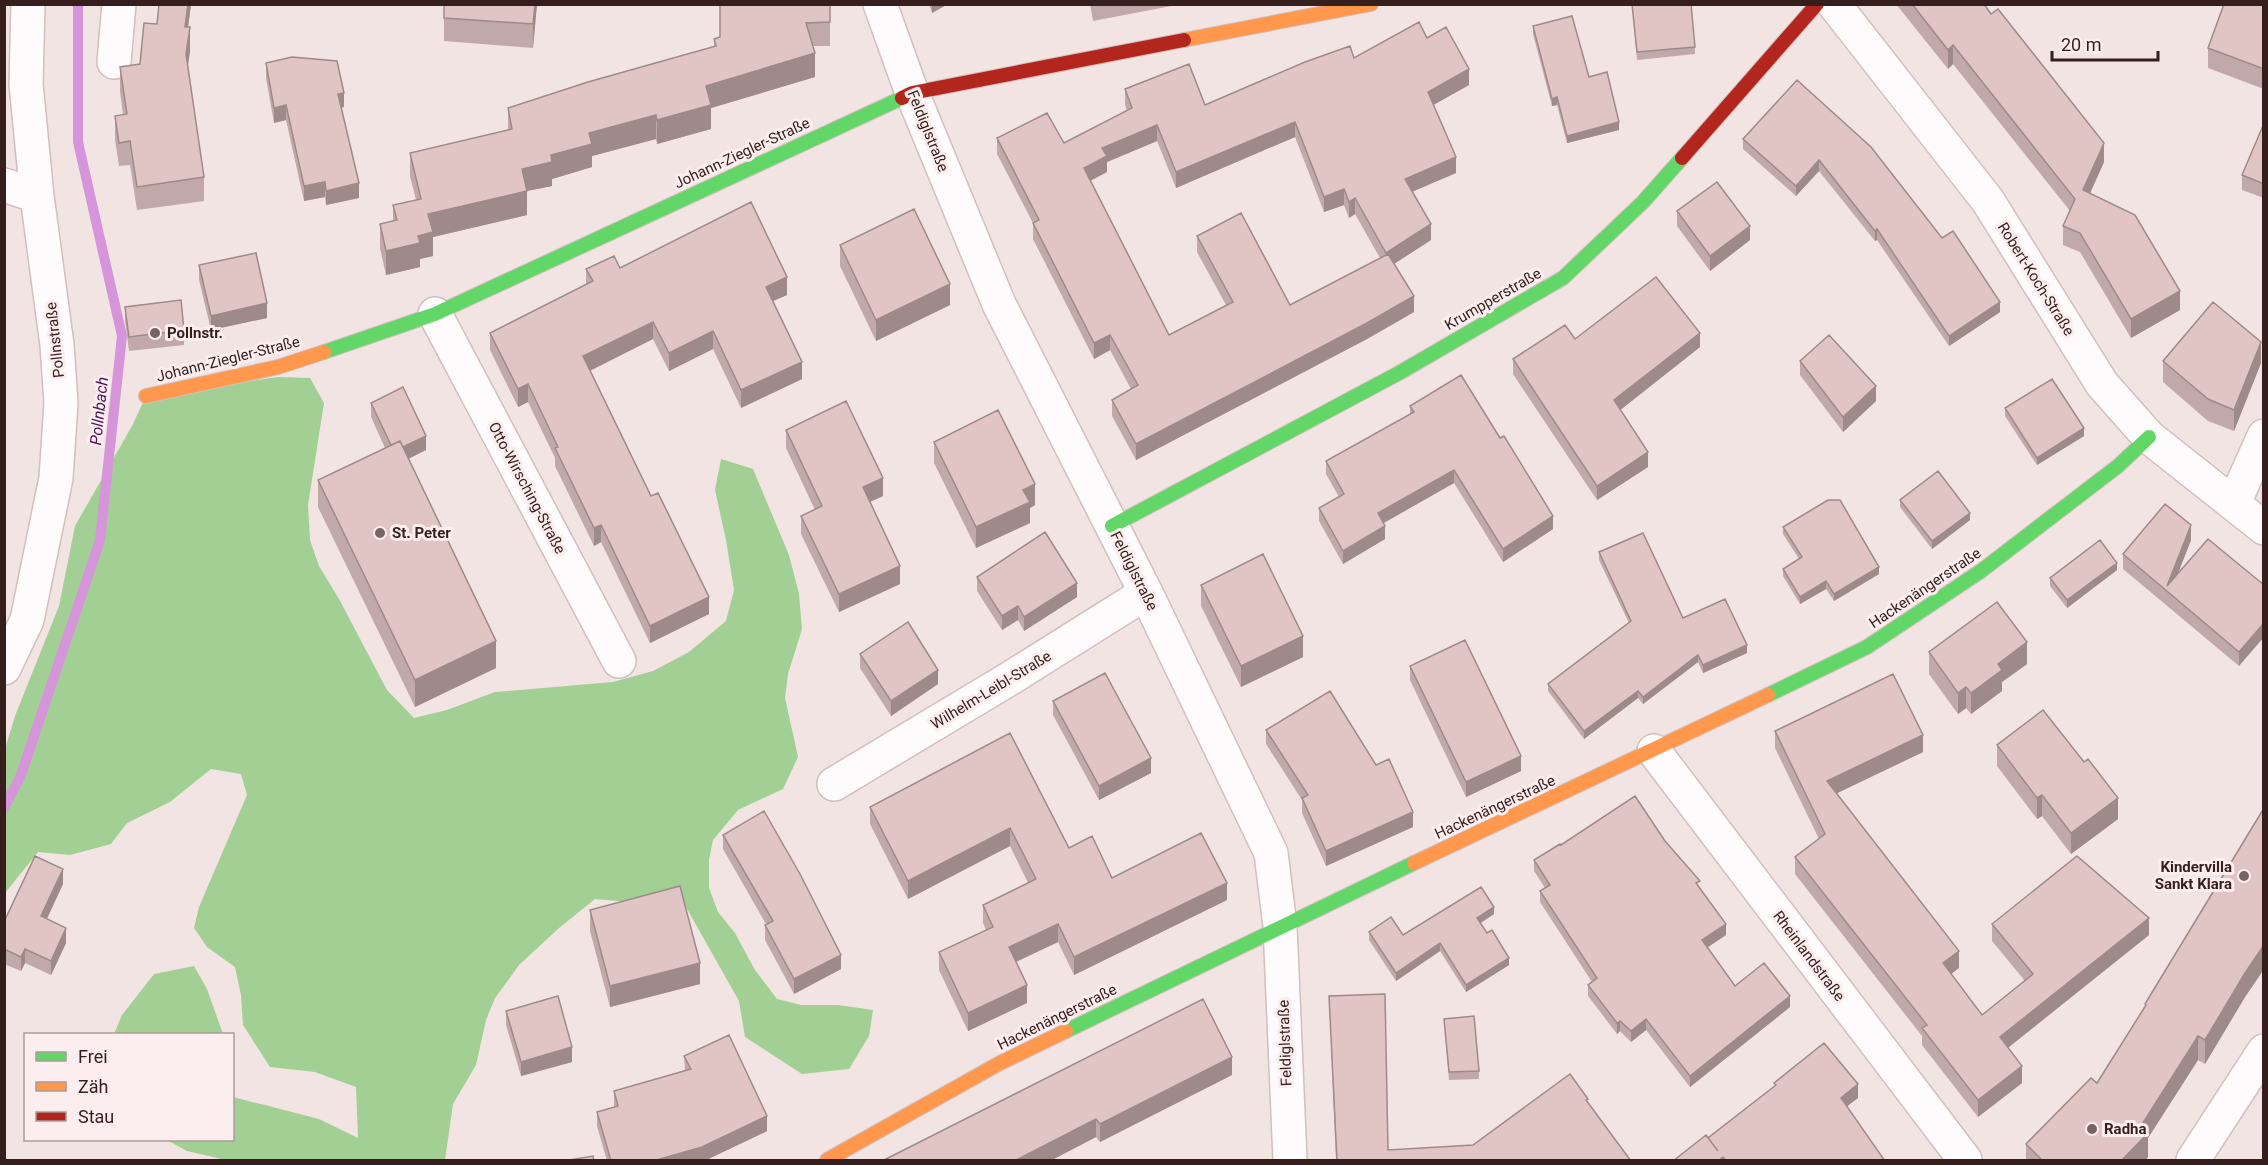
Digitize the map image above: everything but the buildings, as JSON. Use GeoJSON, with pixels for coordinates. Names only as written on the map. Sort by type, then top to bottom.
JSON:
{"type":"FeatureCollection","features":[{"type":"Feature","properties":{"kind":"street","name":"Pollnstraße"},"geometry":{"type":"LineString","coordinates":[[4,668],[56,478],[61,403],[57,345],[37,196],[26,84],[28,4]]}},
{"type":"Feature","properties":{"kind":"street"},"geometry":{"type":"LineString","coordinates":[[114,62],[119,4]]}},
{"type":"Feature","properties":{"kind":"street","name":"Feldiglstraße"},"geometry":{"type":"LineString","coordinates":[[880,4],[912,93],[999,304],[1146,593],[1271,853],[1280,926],[1290,1161]]}},
{"type":"Feature","properties":{"kind":"street","name":"Johann-Ziegler-Straße"},"geometry":{"type":"LineString","coordinates":[[146,396],[278,367],[435,314],[912,93],[1371,4]]}},
{"type":"Feature","properties":{"kind":"street","name":"Krumpperstraße"},"geometry":{"type":"LineString","coordinates":[[1112,526],[1399,373],[1563,278],[1643,202],[1817,4]]}},
{"type":"Feature","properties":{"kind":"street","name":"Robert-Koch-Straße"},"geometry":{"type":"LineString","coordinates":[[1834,4],[1988,201],[2102,384],[2149,437],[2264,528]]}},
{"type":"Feature","properties":{"kind":"street"},"geometry":{"type":"LineString","coordinates":[[4,185],[37,196]]}},
{"type":"Feature","properties":{"kind":"street","name":"Otto-Wirsching-Straße"},"geometry":{"type":"LineString","coordinates":[[435,314],[619,662]]}},
{"type":"Feature","properties":{"kind":"street"},"geometry":{"type":"LineString","coordinates":[[2234,503],[2264,435]]}},
{"type":"Feature","properties":{"kind":"street","name":"Hackenängerstraße"},"geometry":{"type":"LineString","coordinates":[[826,1161],[1000,1063],[1280,926],[1654,751],[1867,647],[1981,571],[2118,466],[2149,437]]}},
{"type":"Feature","properties":{"kind":"street","name":"Wilhelm-Leibl-Straße"},"geometry":{"type":"LineString","coordinates":[[834,784],[1009,679],[1146,593]]}},
{"type":"Feature","properties":{"kind":"street","name":"Rheinlandstraße"},"geometry":{"type":"LineString","coordinates":[[1654,751],[1965,1161]]}},
{"type":"Feature","properties":{"kind":"street"},"geometry":{"type":"LineString","coordinates":[[2193,1161],[2264,1051]]}},
{"type":"Feature","properties":{"kind":"green space"},"geometry":{"type":"Polygon","coordinates":[[[278,377],[310,378],[324,403],[308,505],[310,540],[319,566],[387,690],[414,718],[447,710],[495,692],[613,682],[653,671],[689,652],[726,621],[734,590],[715,490],[721,459],[753,469],[789,555],[799,594],[802,629],[788,674],[785,698],[798,757],[783,789],[738,810],[713,840],[709,860],[709,888],[718,912],[735,933],[755,970],[777,999],[801,1005],[838,1005],[873,1010],[869,1036],[849,1069],[802,1074],[745,1037],[739,1001],[686,907],[595,899],[519,965],[495,998],[486,1020],[476,1065],[453,1104],[445,1160],[226,1160],[187,1151],[169,1141],[234,1141],[234,1097],[319,1119],[358,1138],[356,1087],[315,1072],[270,1067],[243,1025],[241,995],[235,967],[207,947],[194,928],[199,907],[247,795],[241,774],[211,769],[170,802],[127,823],[111,844],[70,855],[38,852],[5,893],[5,749],[15,716],[59,606],[75,526],[132,426],[146,396],[278,377]]]}},
{"type":"Feature","properties":{"kind":"green space"},"geometry":{"type":"Polygon","coordinates":[[[194,966],[207,989],[223,1033],[114,1033],[122,1015],[154,974],[194,966]]]}},
{"type":"Feature","properties":{"kind":"waterway","name":"Pollnbach"},"geometry":{"type":"LineString","coordinates":[[4,808],[21,775],[100,540],[122,336],[78,142],[78,4]]}},
{"type":"Feature","properties":{"kind":"traffic: fast"},"geometry":{"type":"LineString","coordinates":[[324,352],[435,314],[902,98]]}},
{"type":"Feature","properties":{"kind":"traffic: fast"},"geometry":{"type":"LineString","coordinates":[[1112,526],[1399,373],[1563,278],[1643,202],[1682,158]]}},
{"type":"Feature","properties":{"kind":"traffic: fast"},"geometry":{"type":"LineString","coordinates":[[1768,695],[1867,647],[1981,571],[2118,466],[2149,437]]}},
{"type":"Feature","properties":{"kind":"traffic: fast"},"geometry":{"type":"LineString","coordinates":[[1066,1031],[1414,863]]}},
{"type":"Feature","properties":{"kind":"traffic: slow"},"geometry":{"type":"LineString","coordinates":[[1184,40],[1371,4]]}},
{"type":"Feature","properties":{"kind":"traffic: slow"},"geometry":{"type":"LineString","coordinates":[[146,396],[278,367],[324,352]]}},
{"type":"Feature","properties":{"kind":"traffic: slow"},"geometry":{"type":"LineString","coordinates":[[1414,863],[1768,695]]}},
{"type":"Feature","properties":{"kind":"traffic: slow"},"geometry":{"type":"LineString","coordinates":[[827,1160],[1000,1063],[1066,1031]]}},
{"type":"Feature","properties":{"kind":"traffic: jam"},"geometry":{"type":"LineString","coordinates":[[1682,158],[1817,4]]}},
{"type":"Feature","properties":{"kind":"traffic: jam"},"geometry":{"type":"LineString","coordinates":[[902,98],[912,93],[1184,40]]}},
{"type":"Feature","properties":{"kind":"place","name":"Pollnstr."},"geometry":{"type":"Point","coordinates":[155,333]}},
{"type":"Feature","properties":{"kind":"place","name":"St. Peter"},"geometry":{"type":"Point","coordinates":[380,533]}},
{"type":"Feature","properties":{"kind":"place","name":"Kindervilla Sankt Klara"},"geometry":{"type":"Point","coordinates":[2244,876]}},
{"type":"Feature","properties":{"kind":"place","name":"Radha"},"geometry":{"type":"Point","coordinates":[2092,1129]}}]}
